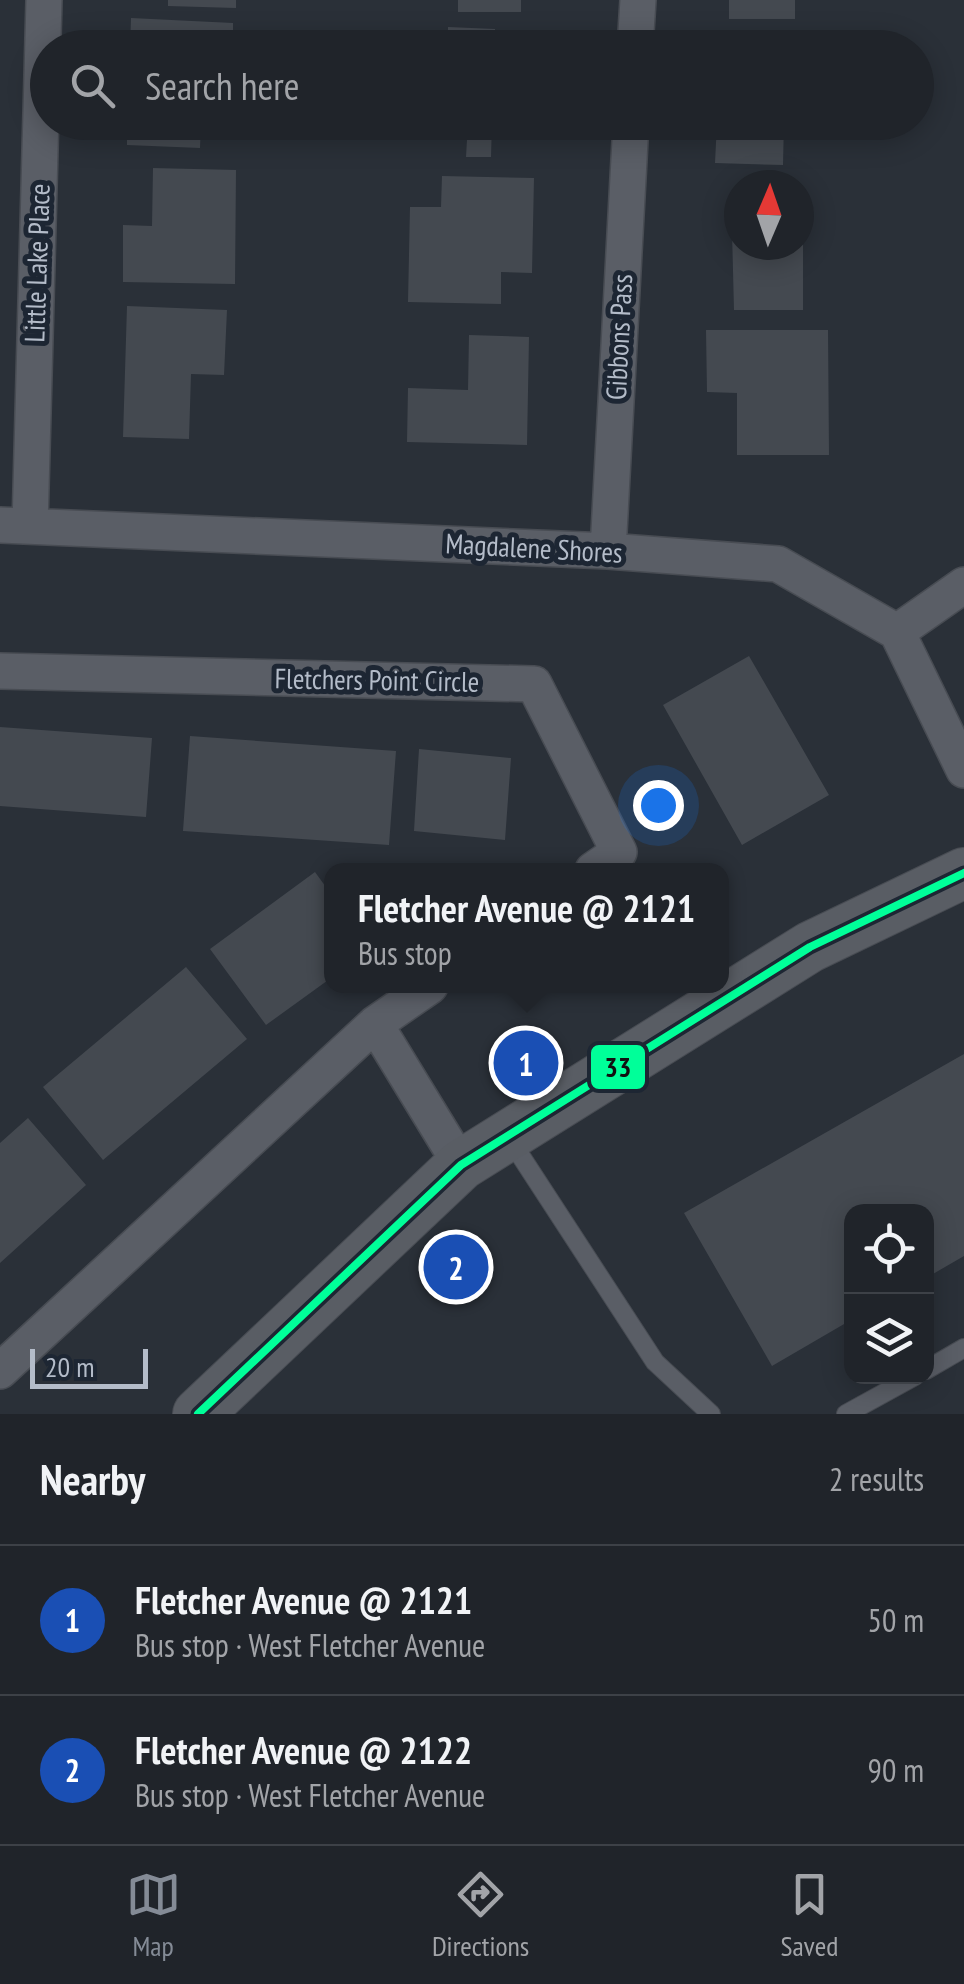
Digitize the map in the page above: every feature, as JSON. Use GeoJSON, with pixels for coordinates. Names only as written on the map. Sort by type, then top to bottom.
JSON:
{"type":"FeatureCollection","features":[{"type":"Feature","properties":{"kind":"main road"},"geometry":{"type":"LineString","coordinates":[[198,1414],[462,1165],[810,947],[964,873]]}},
{"type":"Feature","properties":{"kind":"street","name":"Little Lake Place"},"geometry":{"type":"LineString","coordinates":[[42,30],[44,0]]}},
{"type":"Feature","properties":{"kind":"street"},"geometry":{"type":"LineString","coordinates":[[636,30],[638,0]]}},
{"type":"Feature","properties":{"kind":"street","name":"Little Lake Place"},"geometry":{"type":"LineString","coordinates":[[15,525],[36,140]]}},
{"type":"Feature","properties":{"kind":"street","name":"Gibbons Pass"},"geometry":{"type":"LineString","coordinates":[[608,551],[630,140]]}},
{"type":"Feature","properties":{"kind":"street","name":"Magdalene Shores"},"geometry":{"type":"LineString","coordinates":[[15,525],[608,551],[778,564],[897,632]]}},
{"type":"Feature","properties":{"kind":"street"},"geometry":{"type":"LineString","coordinates":[[964,585],[897,632],[964,770]]}},
{"type":"Feature","properties":{"kind":"street","name":"Fletchers Point Circle"},"geometry":{"type":"LineString","coordinates":[[0,671],[534,684],[620,852],[604,863]]}},
{"type":"Feature","properties":{"kind":"street"},"geometry":{"type":"LineString","coordinates":[[0,1370],[375,1024],[420,993]]}},
{"type":"Feature","properties":{"kind":"street"},"geometry":{"type":"LineString","coordinates":[[375,1024],[462,1165]]}},
{"type":"Feature","properties":{"kind":"lane"},"geometry":{"type":"LineString","coordinates":[[508,1136],[655,1362],[711,1414]]}},
{"type":"Feature","properties":{"kind":"lane"},"geometry":{"type":"LineString","coordinates":[[934,1365],[964,1348]]}},
{"type":"Feature","properties":{"kind":"lane"},"geometry":{"type":"LineString","coordinates":[[846,1414],[900,1384]]}},
{"type":"Feature","properties":{"kind":"building"},"geometry":{"type":"Polygon","coordinates":[[[168,0],[236,0],[236,8],[168,6],[168,0]]]}},
{"type":"Feature","properties":{"kind":"building"},"geometry":{"type":"Polygon","coordinates":[[[458,0],[521,0],[521,12],[458,12],[458,0]]]}},
{"type":"Feature","properties":{"kind":"building"},"geometry":{"type":"Polygon","coordinates":[[[729,0],[795,0],[795,19],[729,19],[729,0]]]}},
{"type":"Feature","properties":{"kind":"building"},"geometry":{"type":"Polygon","coordinates":[[[131,18],[233,23],[233,30],[131,30],[131,18]]]}},
{"type":"Feature","properties":{"kind":"building"},"geometry":{"type":"Polygon","coordinates":[[[448,27],[495,29],[495,30],[448,27]]]}},
{"type":"Feature","properties":{"kind":"building"},"geometry":{"type":"Polygon","coordinates":[[[127,140],[200,140],[200,148],[127,145],[127,140]]]}},
{"type":"Feature","properties":{"kind":"building"},"geometry":{"type":"Polygon","coordinates":[[[467,140],[491,140],[491,157],[466,157],[467,140]]]}},
{"type":"Feature","properties":{"kind":"building"},"geometry":{"type":"Polygon","coordinates":[[[716,140],[784,140],[783,165],[715,163],[716,140]]]}},
{"type":"Feature","properties":{"kind":"building"},"geometry":{"type":"Polygon","coordinates":[[[153,168],[236,170],[235,284],[123,282],[123,225],[152,226],[153,168]]]}},
{"type":"Feature","properties":{"kind":"building"},"geometry":{"type":"Polygon","coordinates":[[[442,176],[534,178],[532,273],[501,272],[501,304],[408,302],[410,207],[441,207],[442,176]]]}},
{"type":"Feature","properties":{"kind":"building"},"geometry":{"type":"Polygon","coordinates":[[[733,260],[803,260],[803,310],[734,310],[733,260]]]}},
{"type":"Feature","properties":{"kind":"building"},"geometry":{"type":"Polygon","coordinates":[[[127,306],[227,310],[224,375],[191,374],[189,439],[123,437],[127,306]]]}},
{"type":"Feature","properties":{"kind":"building"},"geometry":{"type":"Polygon","coordinates":[[[706,330],[828,330],[829,455],[737,455],[737,393],[707,392],[706,330]]]}},
{"type":"Feature","properties":{"kind":"building"},"geometry":{"type":"Polygon","coordinates":[[[469,335],[529,337],[527,445],[407,442],[408,388],[468,390],[469,335]]]}},
{"type":"Feature","properties":{"kind":"building"},"geometry":{"type":"Polygon","coordinates":[[[749,656],[829,795],[742,845],[663,705],[749,656]]]}},
{"type":"Feature","properties":{"kind":"building"},"geometry":{"type":"Polygon","coordinates":[[[0,727],[152,738],[146,817],[0,806],[0,727]]]}},
{"type":"Feature","properties":{"kind":"building"},"geometry":{"type":"Polygon","coordinates":[[[190,736],[396,751],[389,845],[183,831],[190,736]]]}},
{"type":"Feature","properties":{"kind":"building"},"geometry":{"type":"Polygon","coordinates":[[[419,749],[511,758],[505,840],[414,831],[419,749]]]}},
{"type":"Feature","properties":{"kind":"building"},"geometry":{"type":"Polygon","coordinates":[[[315,872],[324,884],[324,983],[266,1025],[210,949],[315,872]]]}},
{"type":"Feature","properties":{"kind":"building"},"geometry":{"type":"Polygon","coordinates":[[[186,967],[247,1039],[103,1160],[43,1087],[186,967]]]}},
{"type":"Feature","properties":{"kind":"building"},"geometry":{"type":"Polygon","coordinates":[[[964,1054],[964,1256],[934,1273],[934,1204],[844,1204],[844,1324],[772,1366],[684,1213],[964,1054]]]}},
{"type":"Feature","properties":{"kind":"building"},"geometry":{"type":"Polygon","coordinates":[[[28,1118],[86,1185],[0,1263],[0,1143],[28,1118]]]}},
{"type":"Feature","properties":{"kind":"transit line","name":"33"},"geometry":{"type":"LineString","coordinates":[[198,1414],[461,1165],[810,947],[964,873]]}},
{"type":"Feature","properties":{"kind":"place","name":"Fletcher Avenue @ 2121"},"geometry":{"type":"Point","coordinates":[526,1063]}},
{"type":"Feature","properties":{"kind":"place","name":"Fletcher Avenue @ 2122"},"geometry":{"type":"Point","coordinates":[456,1267]}}]}
